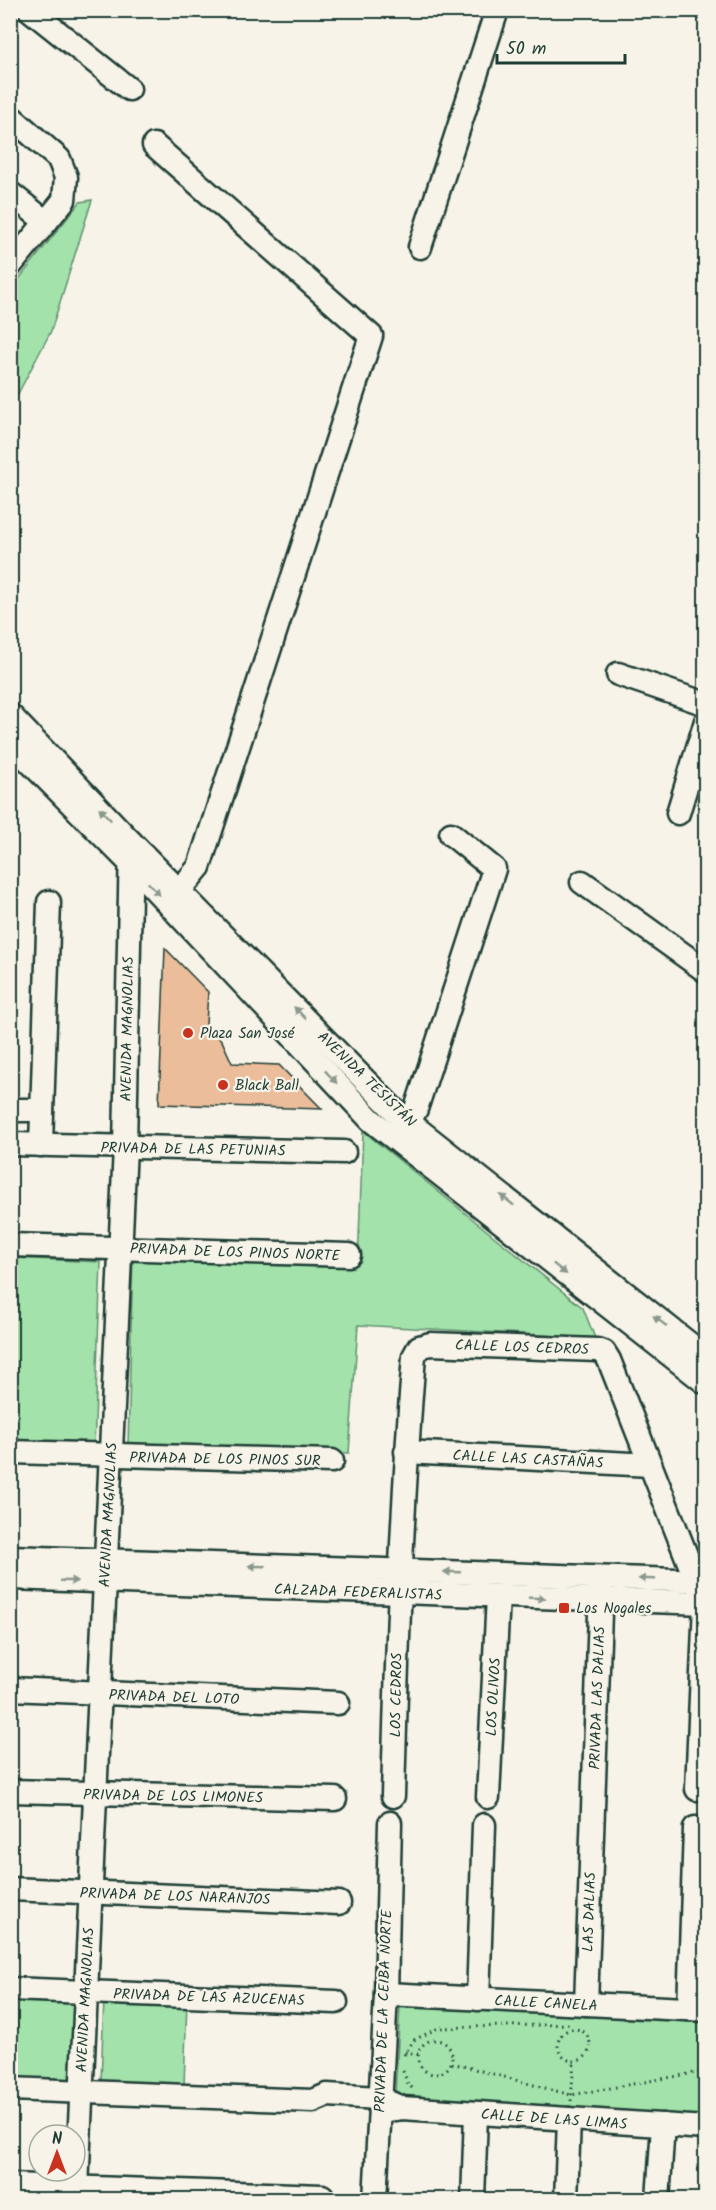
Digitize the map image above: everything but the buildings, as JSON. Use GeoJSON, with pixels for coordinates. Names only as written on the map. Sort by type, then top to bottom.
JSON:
{"type":"FeatureCollection","features":[{"type":"Feature","properties":{"kind":"street"},"geometry":{"type":"LineString","coordinates":[[30,10],[129,89]]}},
{"type":"Feature","properties":{"kind":"street"},"geometry":{"type":"LineString","coordinates":[[420,247],[498,10]]}},
{"type":"Feature","properties":{"kind":"street"},"geometry":{"type":"LineString","coordinates":[[10,116],[59,159],[66,177],[64,200],[10,266]]}},
{"type":"Feature","properties":{"kind":"street"},"geometry":{"type":"LineString","coordinates":[[154,145],[371,336],[199,867],[180,890]]}},
{"type":"Feature","properties":{"kind":"street"},"geometry":{"type":"LineString","coordinates":[[10,193],[46,222]]}},
{"type":"Feature","properties":{"kind":"street"},"geometry":{"type":"LineString","coordinates":[[618,674],[705,704]]}},
{"type":"Feature","properties":{"kind":"street","name":"AVENIDA TESISTÁN"},"geometry":{"type":"LineString","coordinates":[[10,715],[371,1120],[705,1357]]}},
{"type":"Feature","properties":{"kind":"street"},"geometry":{"type":"LineString","coordinates":[[678,813],[705,721]]}},
{"type":"Feature","properties":{"kind":"street","name":"AVENIDA TESISTÁN"},"geometry":{"type":"LineString","coordinates":[[10,742],[131,853],[180,890],[379,1095],[523,1226],[705,1383]]}},
{"type":"Feature","properties":{"kind":"street"},"geometry":{"type":"LineString","coordinates":[[409,1122],[416,1108],[494,869],[451,834]]}},
{"type":"Feature","properties":{"kind":"street","name":"AVENIDA MAGNOLIAS"},"geometry":{"type":"LineString","coordinates":[[77,2188],[125,1147],[131,853]]}},
{"type":"Feature","properties":{"kind":"street"},"geometry":{"type":"LineString","coordinates":[[582,882],[705,971]]}},
{"type":"Feature","properties":{"kind":"street"},"geometry":{"type":"LineString","coordinates":[[41,1145],[49,902]]}},
{"type":"Feature","properties":{"kind":"street"},"geometry":{"type":"LineString","coordinates":[[10,1110],[42,1110]]}},
{"type":"Feature","properties":{"kind":"street","name":"PRIVADA DE LAS PETUNIAS"},"geometry":{"type":"LineString","coordinates":[[10,1144],[344,1152]]}},
{"type":"Feature","properties":{"kind":"street"},"geometry":{"type":"LineString","coordinates":[[10,1245],[120,1249]]}},
{"type":"Feature","properties":{"kind":"street","name":"PRIVADA DE LOS PINOS NORTE"},"geometry":{"type":"LineString","coordinates":[[120,1249],[154,1248],[349,1255]]}},
{"type":"Feature","properties":{"kind":"street","name":"CALLE LOS CEDROS"},"geometry":{"type":"LineString","coordinates":[[401,1570],[406,1452],[414,1356],[419,1347],[430,1344],[597,1350],[604,1352],[609,1360],[650,1465],[700,1580],[705,1603]]}},
{"type":"Feature","properties":{"kind":"street","name":"PRIVADA DE LOS PINOS SUR"},"geometry":{"type":"LineString","coordinates":[[10,1452],[332,1461]]}},
{"type":"Feature","properties":{"kind":"street","name":"CALLE LAS CASTAÑAS"},"geometry":{"type":"LineString","coordinates":[[406,1452],[650,1465]]}},
{"type":"Feature","properties":{"kind":"street","name":"CALZADA FEDERALISTAS"},"geometry":{"type":"LineString","coordinates":[[10,1557],[105,1572],[399,1593],[705,1603]]}},
{"type":"Feature","properties":{"kind":"street","name":"CALZADA FEDERALISTAS"},"geometry":{"type":"LineString","coordinates":[[10,1578],[105,1572],[401,1570],[700,1580]]}},
{"type":"Feature","properties":{"kind":"street","name":"LOS CEDROS"},"geometry":{"type":"LineString","coordinates":[[393,1796],[401,1570]]}},
{"type":"Feature","properties":{"kind":"street","name":"PRIVADA LAS DALIAS"},"geometry":{"type":"LineString","coordinates":[[592,1819],[601,1577]]}},
{"type":"Feature","properties":{"kind":"street","name":"LOS OLIVOS"},"geometry":{"type":"LineString","coordinates":[[488,1797],[498,1596]]}},
{"type":"Feature","properties":{"kind":"street"},"geometry":{"type":"LineString","coordinates":[[697,1789],[705,1603]]}},
{"type":"Feature","properties":{"kind":"street","name":"PRIVADA DEL LOTO"},"geometry":{"type":"LineString","coordinates":[[10,1689],[338,1703]]}},
{"type":"Feature","properties":{"kind":"street","name":"PRIVADA DE LOS LIMONES"},"geometry":{"type":"LineString","coordinates":[[10,1791],[334,1799]]}},
{"type":"Feature","properties":{"kind":"street","name":"LAS DALIAS"},"geometry":{"type":"LineString","coordinates":[[585,2014],[592,1819]]}},
{"type":"Feature","properties":{"kind":"street","name":"PRIVADA DE LA CEIBA NORTE"},"geometry":{"type":"LineString","coordinates":[[375,2199],[386,1994],[390,1823]]}},
{"type":"Feature","properties":{"kind":"street"},"geometry":{"type":"LineString","coordinates":[[477,1999],[484,1826]]}},
{"type":"Feature","properties":{"kind":"street"},"geometry":{"type":"LineString","coordinates":[[695,1828],[697,2009]]}},
{"type":"Feature","properties":{"kind":"street","name":"PRIVADA DE LOS NARANJOS"},"geometry":{"type":"LineString","coordinates":[[10,1889],[339,1903]]}},
{"type":"Feature","properties":{"kind":"street","name":"PRIVADA DE LAS AZUCENAS"},"geometry":{"type":"LineString","coordinates":[[10,1989],[336,2002]]}},
{"type":"Feature","properties":{"kind":"street","name":"CALLE CANELA"},"geometry":{"type":"LineString","coordinates":[[386,1994],[477,1999],[585,2014],[697,2009]]}},
{"type":"Feature","properties":{"kind":"street","name":"CALLE DE LAS LIMAS"},"geometry":{"type":"LineString","coordinates":[[10,2090],[313,2101],[327,2095],[402,2108],[705,2128]]}},
{"type":"Feature","properties":{"kind":"street"},"geometry":{"type":"LineString","coordinates":[[472,2199],[476,2114]]}},
{"type":"Feature","properties":{"kind":"street"},"geometry":{"type":"LineString","coordinates":[[566,2199],[569,2119]]}},
{"type":"Feature","properties":{"kind":"street"},"geometry":{"type":"LineString","coordinates":[[658,2199],[663,2126]]}},
{"type":"Feature","properties":{"kind":"street"},"geometry":{"type":"LineString","coordinates":[[10,2185],[322,2196]]}},
{"type":"Feature","properties":{"kind":"path"},"geometry":{"type":"LineString","coordinates":[[438,2028],[573,2024],[585,2014]]}},
{"type":"Feature","properties":{"kind":"path"},"geometry":{"type":"LineString","coordinates":[[573,2024],[573,2029]]}},
{"type":"Feature","properties":{"kind":"path"},"geometry":{"type":"LineString","coordinates":[[573,2029],[583,2032],[590,2045],[587,2055],[579,2061],[574,2061],[563,2058],[558,2043],[563,2033],[573,2029]]}},
{"type":"Feature","properties":{"kind":"path"},"geometry":{"type":"LineString","coordinates":[[429,2041],[440,2041],[445,2043],[452,2052],[452,2063],[444,2072],[428,2073],[420,2065],[418,2054],[429,2041]]}},
{"type":"Feature","properties":{"kind":"path"},"geometry":{"type":"LineString","coordinates":[[404,2052],[418,2054]]}},
{"type":"Feature","properties":{"kind":"path"},"geometry":{"type":"LineString","coordinates":[[571,2095],[574,2061]]}},
{"type":"Feature","properties":{"kind":"path"},"geometry":{"type":"LineString","coordinates":[[452,2063],[571,2095],[705,2071]]}},
{"type":"Feature","properties":{"kind":"green space"},"geometry":{"type":"Polygon","coordinates":[[[92,200],[51,331],[11,407],[11,289],[80,202],[92,200]]]}},
{"type":"Feature","properties":{"kind":"green space"},"geometry":{"type":"Polygon","coordinates":[[[363,1131],[583,1308],[595,1338],[358,1325],[349,1453],[128,1446],[133,1255],[358,1264],[363,1131]]]}},
{"type":"Feature","properties":{"kind":"green space"},"geometry":{"type":"Polygon","coordinates":[[[11,1258],[101,1262],[94,1448],[11,1444],[11,1258]]]}},
{"type":"Feature","properties":{"kind":"green space"},"geometry":{"type":"Polygon","coordinates":[[[11,1994],[82,1997],[79,2085],[11,2083],[11,1994]]]}},
{"type":"Feature","properties":{"kind":"green space"},"geometry":{"type":"Polygon","coordinates":[[[104,1998],[187,2001],[184,2086],[101,2083],[104,1998]]]}},
{"type":"Feature","properties":{"kind":"green space"},"geometry":{"type":"Polygon","coordinates":[[[400,2006],[705,2020],[705,2116],[395,2095],[400,2006]]]}},
{"type":"Feature","properties":{"kind":"place","name":"Plaza San José"},"geometry":{"type":"Point","coordinates":[188,1033]}},
{"type":"Feature","properties":{"kind":"place","name":"Black Ball"},"geometry":{"type":"Point","coordinates":[223,1085]}},
{"type":"Feature","properties":{"kind":"place","name":"Los Nogales"},"geometry":{"type":"Point","coordinates":[564,1608]}}]}
